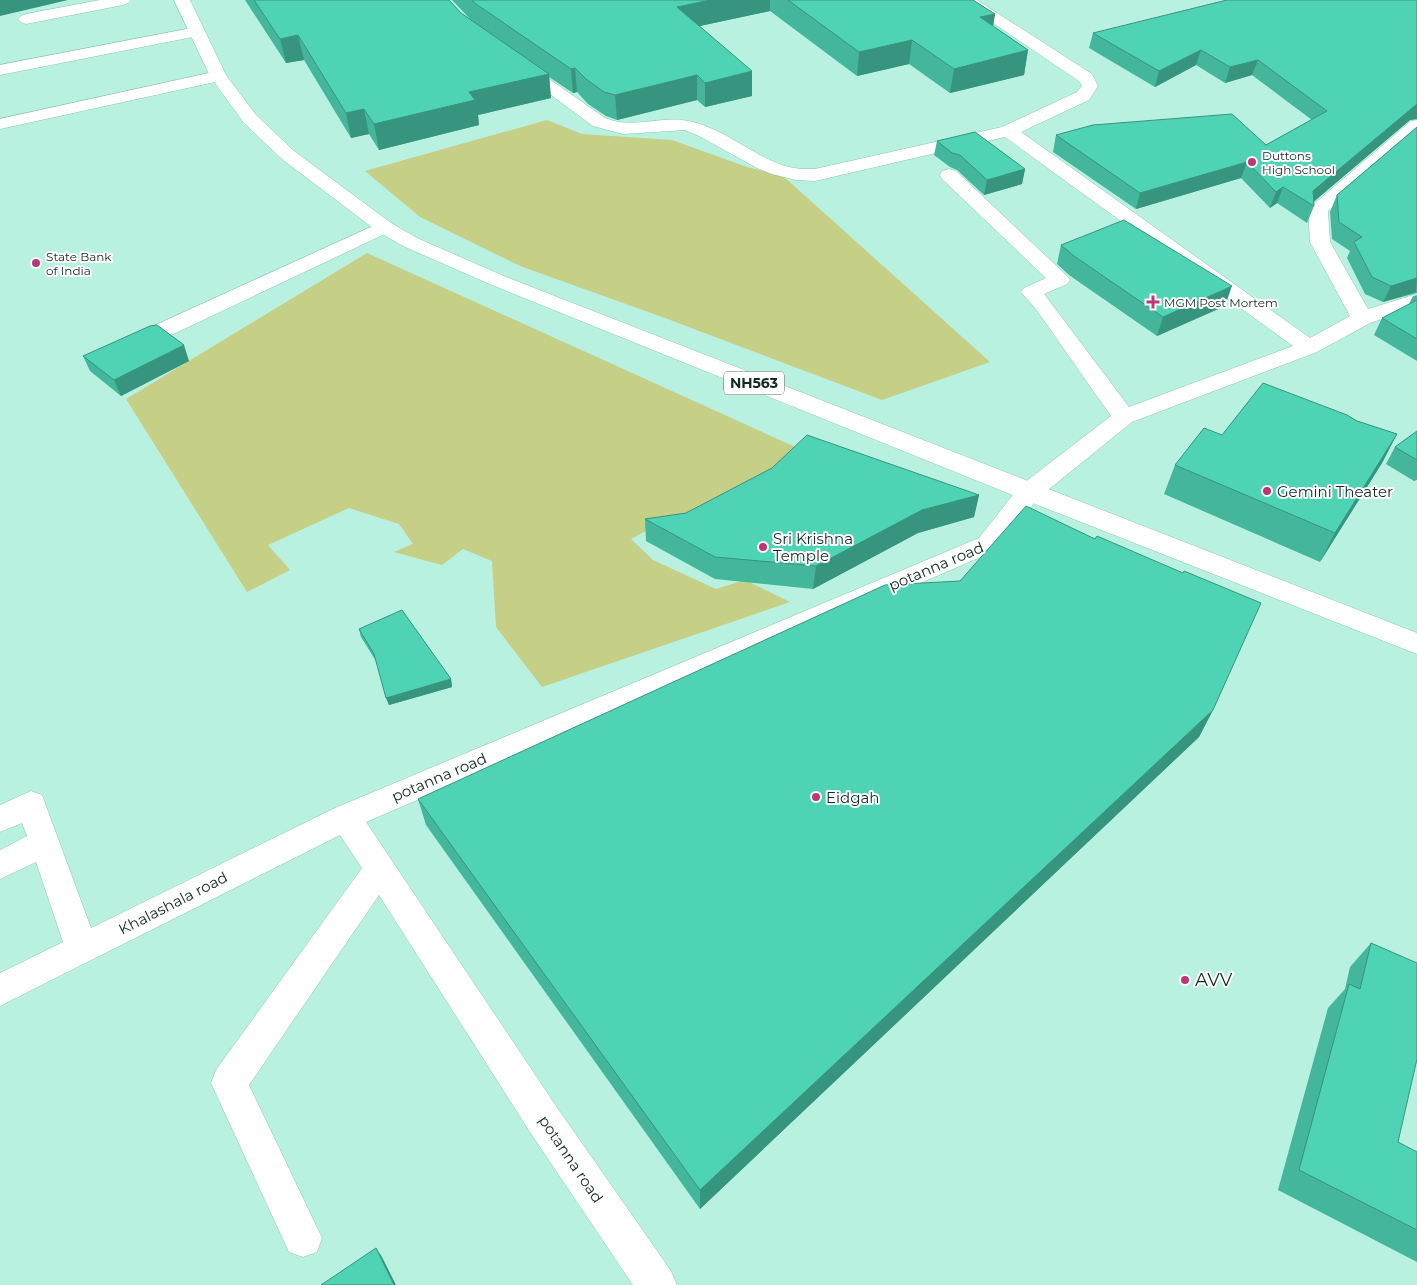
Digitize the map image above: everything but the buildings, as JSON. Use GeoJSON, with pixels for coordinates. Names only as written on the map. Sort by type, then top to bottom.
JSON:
{"type":"FeatureCollection","features":[{"type":"Feature","properties":{"kind":"main road"},"geometry":{"type":"LineString","coordinates":[[26,19],[123,0]]}},
{"type":"Feature","properties":{"kind":"main road","name":"NH563"},"geometry":{"type":"LineString","coordinates":[[182,0],[218,76],[250,119],[288,155],[384,227],[410,242],[499,281],[1417,644]]}},
{"type":"Feature","properties":{"kind":"main road"},"geometry":{"type":"LineString","coordinates":[[504,55],[599,122],[611,128],[687,125],[704,131],[760,164],[801,176],[815,175],[1008,131],[1083,96],[1090,86],[1086,78],[979,3]]}},
{"type":"Feature","properties":{"kind":"main road"},"geometry":{"type":"LineString","coordinates":[[0,70],[197,32]]}},
{"type":"Feature","properties":{"kind":"main road"},"geometry":{"type":"LineString","coordinates":[[0,124],[218,76]]}},
{"type":"Feature","properties":{"kind":"main road"},"geometry":{"type":"LineString","coordinates":[[1362,318],[1320,242],[1318,210],[1337,191],[1417,125]]}},
{"type":"Feature","properties":{"kind":"main road"},"geometry":{"type":"LineString","coordinates":[[1008,131],[1309,347]]}},
{"type":"Feature","properties":{"kind":"main road"},"geometry":{"type":"LineString","coordinates":[[949,175],[1060,280],[1031,292],[1043,305],[1124,417]]}},
{"type":"Feature","properties":{"kind":"main road"},"geometry":{"type":"LineString","coordinates":[[157,333],[384,227]]}},
{"type":"Feature","properties":{"kind":"main road","name":"potanna road"},"geometry":{"type":"LineString","coordinates":[[657,1285],[543,1119],[346,816],[988,544],[1029,492],[1124,417],[1309,347],[1362,318],[1414,304]]}},
{"type":"Feature","properties":{"kind":"main road"},"geometry":{"type":"LineString","coordinates":[[1238,375],[1262,390]]}},
{"type":"Feature","properties":{"kind":"main road"},"geometry":{"type":"LineString","coordinates":[[0,819],[32,804],[82,949]]}},
{"type":"Feature","properties":{"kind":"main road","name":"Khalashala road"},"geometry":{"type":"LineString","coordinates":[[0,990],[346,816]]}},
{"type":"Feature","properties":{"kind":"main road"},"geometry":{"type":"LineString","coordinates":[[0,865],[45,842]]}},
{"type":"Feature","properties":{"kind":"main road"},"geometry":{"type":"LineString","coordinates":[[303,1238],[229,1083],[380,868]]}},
{"type":"Feature","properties":{"kind":"green space"},"geometry":{"type":"Polygon","coordinates":[[[547,120],[582,134],[672,140],[747,167],[783,176],[990,362],[882,400],[665,318],[520,266],[420,217],[365,171],[547,120]]]}},
{"type":"Feature","properties":{"kind":"green space"},"geometry":{"type":"Polygon","coordinates":[[[367,253],[802,450],[692,524],[661,523],[631,539],[653,560],[716,589],[745,580],[790,602],[542,687],[496,627],[492,561],[463,549],[442,565],[394,552],[413,544],[399,524],[349,508],[268,545],[290,570],[247,592],[126,399],[367,253]]]}},
{"type":"Feature","properties":{"kind":"place","name":"Duttons High School"},"geometry":{"type":"Point","coordinates":[1252,162]}},
{"type":"Feature","properties":{"kind":"place","name":"State Bank of India"},"geometry":{"type":"Point","coordinates":[36,263]}},
{"type":"Feature","properties":{"kind":"place","name":"MGM Post Mortem"},"geometry":{"type":"Point","coordinates":[1153,302]}},
{"type":"Feature","properties":{"kind":"place","name":"Gemini Theater"},"geometry":{"type":"Point","coordinates":[1267,491]}},
{"type":"Feature","properties":{"kind":"place","name":"Sri Krishna Temple"},"geometry":{"type":"Point","coordinates":[763,547]}},
{"type":"Feature","properties":{"kind":"place","name":"Eidgah"},"geometry":{"type":"Point","coordinates":[816,797]}},
{"type":"Feature","properties":{"kind":"place","name":"AVV"},"geometry":{"type":"Point","coordinates":[1185,980]}}]}
